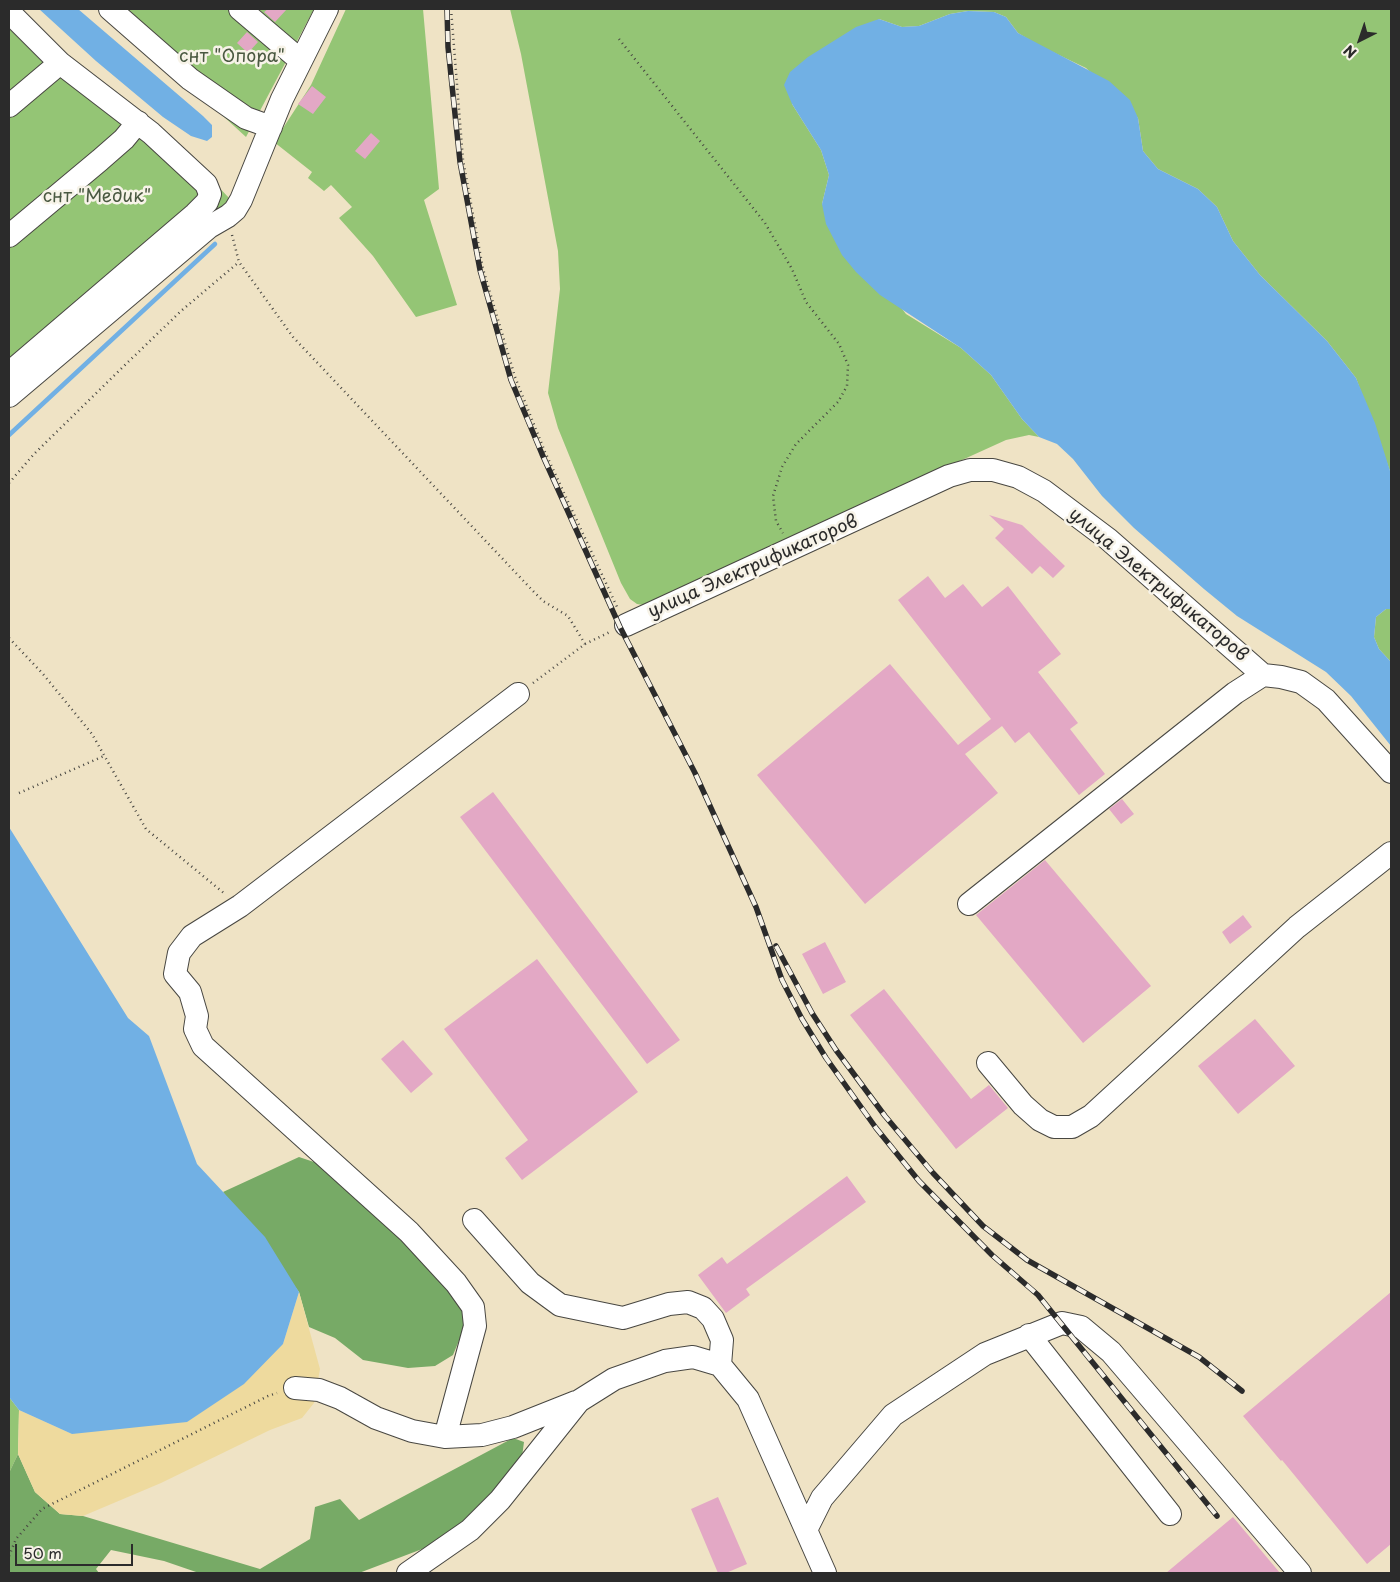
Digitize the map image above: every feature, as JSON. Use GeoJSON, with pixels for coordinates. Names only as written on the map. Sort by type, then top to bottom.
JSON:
{"type":"FeatureCollection","features":[{"type":"Feature","properties":{"kind":"street"},"geometry":{"type":"LineString","coordinates":[[110,9],[190,80],[246,118],[271,127]]}},
{"type":"Feature","properties":{"kind":"street"},"geometry":{"type":"LineString","coordinates":[[240,9],[300,60]]}},
{"type":"Feature","properties":{"kind":"street"},"geometry":{"type":"LineString","coordinates":[[9,396],[208,227],[228,216],[241,200],[300,60],[327,9]]}},
{"type":"Feature","properties":{"kind":"street"},"geometry":{"type":"LineString","coordinates":[[9,12],[60,63],[138,122],[206,184],[210,194],[207,202],[9,373]]}},
{"type":"Feature","properties":{"kind":"street"},"geometry":{"type":"LineString","coordinates":[[9,106],[60,63]]}},
{"type":"Feature","properties":{"kind":"street"},"geometry":{"type":"LineString","coordinates":[[9,236],[124,139],[138,122]]}},
{"type":"Feature","properties":{"kind":"street","name":"улица Электрификаторов"},"geometry":{"type":"LineString","coordinates":[[617,629],[949,476],[970,470],[993,470],[1018,477],[1044,491],[1108,539],[1263,675],[1282,677],[1300,682],[1326,700],[1391,772]]}},
{"type":"Feature","properties":{"kind":"street"},"geometry":{"type":"LineString","coordinates":[[970,904],[1235,693],[1263,675]]}},
{"type":"Feature","properties":{"kind":"street"},"geometry":{"type":"LineString","coordinates":[[445,1437],[474,1326],[473,1307],[456,1282],[409,1232],[203,1046],[195,1030],[197,1016],[190,992],[175,974],[179,953],[192,936],[240,906],[518,694]]}},
{"type":"Feature","properties":{"kind":"street"},"geometry":{"type":"LineString","coordinates":[[988,1063],[1023,1105],[1040,1120],[1054,1127],[1072,1127],[1091,1116],[1297,927],[1391,853]]}},
{"type":"Feature","properties":{"kind":"street"},"geometry":{"type":"LineString","coordinates":[[474,1220],[530,1283],[560,1305],[624,1318],[669,1304],[688,1302],[703,1308],[713,1319],[722,1340],[720,1365]]}},
{"type":"Feature","properties":{"kind":"street"},"geometry":{"type":"LineString","coordinates":[[806,1530],[822,1498],[893,1415],[985,1354],[1062,1323],[1081,1327],[1111,1352],[1300,1573]]}},
{"type":"Feature","properties":{"kind":"street"},"geometry":{"type":"LineString","coordinates":[[1029,1335],[1170,1514]]}},
{"type":"Feature","properties":{"kind":"street"},"geometry":{"type":"LineString","coordinates":[[296,1388],[319,1390],[340,1398],[376,1418],[412,1431],[445,1437],[482,1435],[513,1427],[579,1401],[614,1380],[665,1361],[693,1356],[720,1365],[748,1399],[826,1573]]}},
{"type":"Feature","properties":{"kind":"street"},"geometry":{"type":"LineString","coordinates":[[408,1573],[470,1530],[500,1500],[579,1401]]}},
{"type":"Feature","properties":{"kind":"path"},"geometry":{"type":"LineString","coordinates":[[451,9],[463,160],[483,270],[515,377],[617,629],[584,644],[518,694]]}},
{"type":"Feature","properties":{"kind":"path"},"geometry":{"type":"LineString","coordinates":[[619,39],[765,223],[792,268],[806,302],[839,344],[848,365],[847,386],[838,402],[796,444],[782,467],[773,496],[776,521],[792,549]]}},
{"type":"Feature","properties":{"kind":"path"},"geometry":{"type":"LineString","coordinates":[[228,216],[239,262],[293,337],[533,591],[544,601],[568,616],[584,644]]}},
{"type":"Feature","properties":{"kind":"path"},"geometry":{"type":"LineString","coordinates":[[9,483],[34,454],[124,365],[181,311],[239,262]]}},
{"type":"Feature","properties":{"kind":"path"},"geometry":{"type":"LineString","coordinates":[[9,638],[43,674],[92,734],[146,829],[240,906]]}},
{"type":"Feature","properties":{"kind":"path"},"geometry":{"type":"LineString","coordinates":[[19,793],[104,756]]}},
{"type":"Feature","properties":{"kind":"path"},"geometry":{"type":"LineString","coordinates":[[9,1556],[16,1539],[42,1509],[268,1396],[296,1388]]}},
{"type":"Feature","properties":{"kind":"green space","name":"снт \"Медик\""},"geometry":{"type":"Polygon","coordinates":[[[9,9],[209,177],[230,199],[9,389],[9,9]]]}},
{"type":"Feature","properties":{"kind":"green space","name":"снт \"Опора\""},"geometry":{"type":"Polygon","coordinates":[[[106,9],[314,9],[246,137],[106,9]]]}},
{"type":"Feature","properties":{"kind":"green space"},"geometry":{"type":"Polygon","coordinates":[[[346,9],[423,9],[439,189],[424,200],[457,305],[416,317],[373,256],[339,218],[352,207],[331,185],[324,191],[308,178],[312,172],[274,142],[311,85],[346,9]]]}},
{"type":"Feature","properties":{"kind":"green space"},"geometry":{"type":"Polygon","coordinates":[[[510,9],[1391,9],[1391,474],[1356,378],[1327,341],[1260,275],[1233,241],[1217,207],[1198,189],[1158,169],[1143,151],[1138,118],[1086,68],[1038,45],[1018,33],[1006,17],[994,12],[968,11],[950,14],[919,26],[902,27],[879,19],[792,104],[821,150],[829,175],[822,204],[906,314],[961,348],[991,375],[1022,419],[1039,437],[1029,435],[1006,440],[643,605],[637,604],[630,599],[621,583],[558,428],[548,393],[560,289],[558,251],[521,54],[510,9]]]}},
{"type":"Feature","properties":{"kind":"green space"},"geometry":{"type":"Polygon","coordinates":[[[1386,609],[1391,609],[1391,662],[1379,649],[1374,637],[1376,617],[1386,609]]]}},
{"type":"Feature","properties":{"kind":"green space"},"geometry":{"type":"Polygon","coordinates":[[[299,1157],[320,1164],[368,1205],[460,1299],[465,1326],[453,1355],[435,1366],[408,1368],[363,1360],[335,1338],[309,1327],[299,1292],[223,1192],[299,1157]]]}},
{"type":"Feature","properties":{"kind":"green space"},"geometry":{"type":"Polygon","coordinates":[[[9,1397],[19,1410],[18,1454],[9,1473],[9,1397]]]}},
{"type":"Feature","properties":{"kind":"green space"},"geometry":{"type":"Polygon","coordinates":[[[513,1438],[524,1442],[522,1457],[480,1506],[438,1543],[359,1573],[199,1573],[164,1561],[111,1550],[96,1569],[99,1573],[9,1573],[9,1473],[18,1454],[35,1492],[60,1514],[83,1516],[260,1569],[310,1539],[315,1507],[340,1499],[359,1520],[513,1438]]]}},
{"type":"Feature","properties":{"kind":"sand"},"geometry":{"type":"Polygon","coordinates":[[[299,1292],[320,1369],[314,1403],[302,1418],[270,1430],[161,1483],[83,1516],[60,1514],[35,1492],[18,1454],[19,1410],[72,1434],[283,1344],[299,1292]]]}},
{"type":"Feature","properties":{"kind":"water"},"geometry":{"type":"Polygon","coordinates":[[[39,9],[78,9],[203,116],[212,125],[212,137],[207,141],[191,136],[163,117],[96,61],[39,9]]]}},
{"type":"Feature","properties":{"kind":"water"},"geometry":{"type":"Polygon","coordinates":[[[968,11],[994,12],[1006,17],[1018,33],[1109,81],[1130,100],[1138,118],[1143,151],[1158,169],[1198,189],[1217,207],[1233,241],[1260,275],[1327,341],[1356,378],[1375,423],[1391,474],[1391,609],[1386,609],[1376,617],[1374,637],[1379,649],[1391,662],[1391,746],[1351,696],[1326,672],[1237,616],[1204,589],[1134,528],[1102,496],[1073,459],[1057,444],[1039,437],[1022,419],[991,375],[961,348],[880,295],[856,272],[842,255],[826,224],[822,204],[829,175],[821,150],[792,104],[784,85],[790,72],[808,57],[856,27],[879,19],[902,27],[919,26],[950,14],[968,11]]]}},
{"type":"Feature","properties":{"kind":"water"},"geometry":{"type":"Polygon","coordinates":[[[9,827],[128,1018],[149,1036],[197,1164],[265,1237],[299,1292],[283,1344],[244,1384],[187,1422],[72,1434],[19,1410],[9,1397],[9,827]]]}},
{"type":"Feature","properties":{"kind":"building"},"geometry":{"type":"Polygon","coordinates":[[[268,9],[287,9],[275,22],[264,12],[268,9]]]}},
{"type":"Feature","properties":{"kind":"building"},"geometry":{"type":"Polygon","coordinates":[[[247,32],[258,42],[248,53],[237,43],[247,32]]]}},
{"type":"Feature","properties":{"kind":"building"},"geometry":{"type":"Polygon","coordinates":[[[312,86],[326,97],[313,114],[298,104],[312,86]]]}},
{"type":"Feature","properties":{"kind":"building"},"geometry":{"type":"Polygon","coordinates":[[[371,133],[380,141],[365,159],[355,151],[371,133]]]}},
{"type":"Feature","properties":{"kind":"building"},"geometry":{"type":"Polygon","coordinates":[[[989,515],[1022,525],[1065,566],[1053,578],[1040,566],[1032,574],[995,538],[1004,529],[989,515]]]}},
{"type":"Feature","properties":{"kind":"building"},"geometry":{"type":"Polygon","coordinates":[[[928,576],[945,598],[963,584],[982,607],[1008,586],[1061,654],[1038,672],[1078,723],[1070,729],[1105,774],[1079,795],[1029,732],[1015,743],[1002,726],[965,754],[998,793],[865,904],[757,775],[890,664],[958,745],[991,719],[898,600],[928,576]]]}},
{"type":"Feature","properties":{"kind":"building"},"geometry":{"type":"Polygon","coordinates":[[[493,792],[680,1040],[647,1064],[460,817],[493,792]]]}},
{"type":"Feature","properties":{"kind":"building"},"geometry":{"type":"Polygon","coordinates":[[[1122,799],[1134,814],[1121,824],[1109,809],[1122,799]]]}},
{"type":"Feature","properties":{"kind":"building"},"geometry":{"type":"Polygon","coordinates":[[[1045,860],[1151,986],[1083,1043],[976,915],[1045,860]]]}},
{"type":"Feature","properties":{"kind":"building"},"geometry":{"type":"Polygon","coordinates":[[[1243,915],[1252,927],[1230,944],[1222,932],[1243,915]]]}},
{"type":"Feature","properties":{"kind":"building"},"geometry":{"type":"Polygon","coordinates":[[[825,942],[846,982],[823,994],[802,954],[825,942]]]}},
{"type":"Feature","properties":{"kind":"building"},"geometry":{"type":"Polygon","coordinates":[[[537,959],[638,1092],[522,1180],[505,1158],[528,1140],[444,1029],[537,959]]]}},
{"type":"Feature","properties":{"kind":"building"},"geometry":{"type":"Polygon","coordinates":[[[884,989],[971,1099],[989,1085],[1008,1108],[956,1149],[850,1015],[884,989]]]}},
{"type":"Feature","properties":{"kind":"building"},"geometry":{"type":"Polygon","coordinates":[[[1255,1019],[1295,1066],[1238,1114],[1198,1066],[1255,1019]]]}},
{"type":"Feature","properties":{"kind":"building"},"geometry":{"type":"Polygon","coordinates":[[[403,1040],[433,1074],[411,1093],[381,1059],[403,1040]]]}},
{"type":"Feature","properties":{"kind":"building"},"geometry":{"type":"Polygon","coordinates":[[[847,1176],[866,1202],[746,1289],[750,1295],[726,1313],[698,1275],[722,1257],[727,1264],[847,1176]]]}},
{"type":"Feature","properties":{"kind":"building"},"geometry":{"type":"Polygon","coordinates":[[[1391,1292],[1391,1544],[1367,1564],[1282,1460],[1243,1416],[1391,1292]]]}},
{"type":"Feature","properties":{"kind":"building"},"geometry":{"type":"Polygon","coordinates":[[[718,1497],[747,1564],[726,1573],[718,1573],[691,1509],[718,1497]]]}},
{"type":"Feature","properties":{"kind":"building"},"geometry":{"type":"Polygon","coordinates":[[[1233,1517],[1280,1573],[1166,1573],[1233,1517]]]}},
{"type":"Feature","properties":{"kind":"waterway"},"geometry":{"type":"LineString","coordinates":[[9,435],[215,244]]}},
{"type":"Feature","properties":{"kind":"railway"},"geometry":{"type":"LineString","coordinates":[[447,9],[448,47],[460,162],[480,270],[511,380],[542,454],[620,627],[695,773],[756,907],[782,980],[802,1019],[826,1058],[876,1128],[919,1181],[992,1255],[1038,1295],[1217,1516]]}},
{"type":"Feature","properties":{"kind":"railway"},"geometry":{"type":"LineString","coordinates":[[776,946],[812,1013],[836,1050],[885,1116],[933,1173],[983,1226],[1027,1260],[1199,1357],[1242,1391]]}}]}
